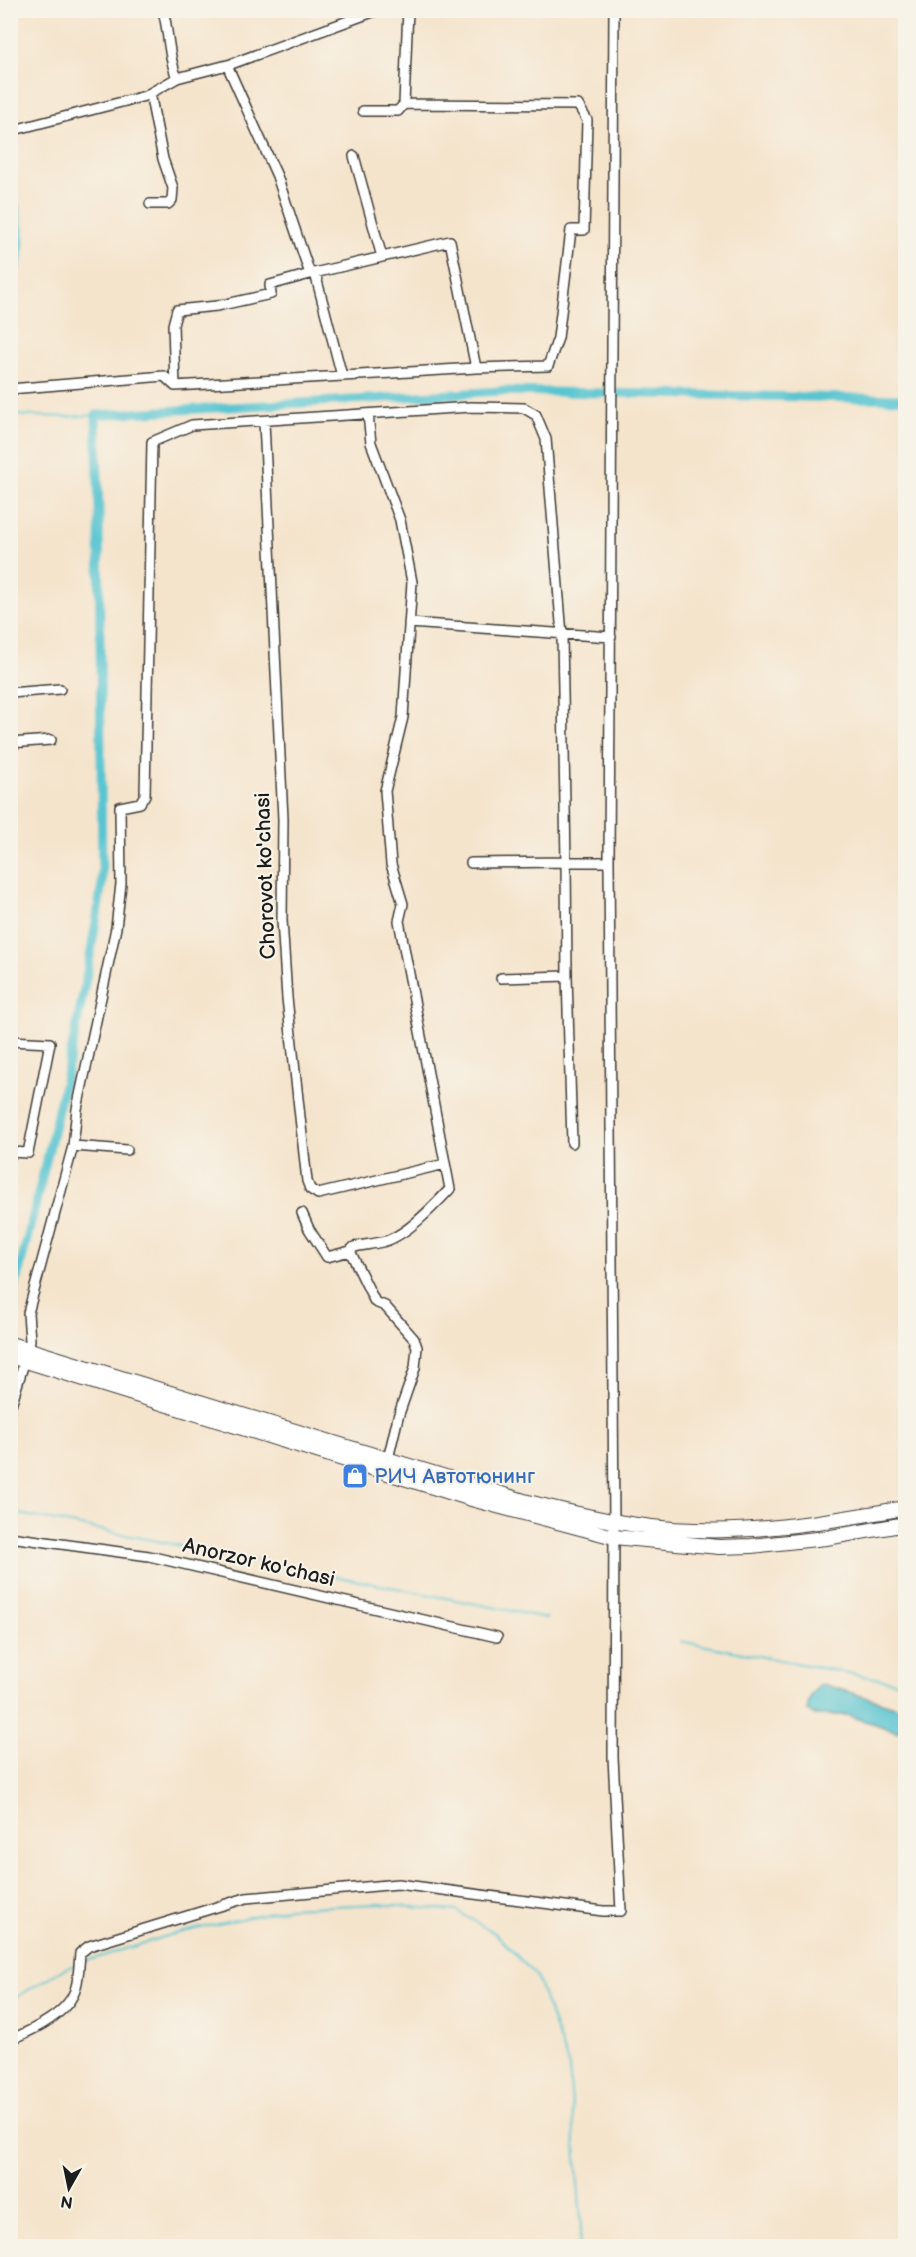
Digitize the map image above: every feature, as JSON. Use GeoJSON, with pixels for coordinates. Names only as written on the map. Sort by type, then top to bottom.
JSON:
{"type":"FeatureCollection","features":[{"type":"Feature","properties":{"kind":"highway"},"geometry":{"type":"LineString","coordinates":[[10,1344],[26,1354],[475,1500],[614,1537],[719,1547],[751,1546],[826,1538],[906,1524]]}},
{"type":"Feature","properties":{"kind":"highway"},"geometry":{"type":"LineString","coordinates":[[10,1356],[26,1354],[524,1501],[614,1522],[696,1530],[745,1530],[806,1525],[906,1508]]}},
{"type":"Feature","properties":{"kind":"street"},"geometry":{"type":"LineString","coordinates":[[163,10],[169,32],[171,66],[177,78]]}},
{"type":"Feature","properties":{"kind":"street"},"geometry":{"type":"LineString","coordinates":[[10,131],[150,93],[177,78],[227,65],[378,10]]}},
{"type":"Feature","properties":{"kind":"street"},"geometry":{"type":"LineString","coordinates":[[363,111],[398,111],[404,104],[408,10]]}},
{"type":"Feature","properties":{"kind":"street"},"geometry":{"type":"LineString","coordinates":[[10,2040],[37,2029],[58,2013],[74,1992],[80,1953],[89,1946],[246,1898],[398,1884],[603,1911],[621,1911],[613,1757],[614,1522],[609,862],[614,10]]}},
{"type":"Feature","properties":{"kind":"street"},"geometry":{"type":"LineString","coordinates":[[227,65],[277,176],[313,273],[342,376]]}},
{"type":"Feature","properties":{"kind":"street"},"geometry":{"type":"LineString","coordinates":[[150,93],[163,159],[173,188],[172,200],[168,204],[150,204]]}},
{"type":"Feature","properties":{"kind":"street"},"geometry":{"type":"LineString","coordinates":[[10,389],[164,376],[175,386],[476,368],[548,366],[558,338],[571,230],[584,230],[587,120],[578,105],[404,104]]}},
{"type":"Feature","properties":{"kind":"street"},"geometry":{"type":"LineString","coordinates":[[354,156],[382,257]]}},
{"type":"Feature","properties":{"kind":"street"},"geometry":{"type":"LineString","coordinates":[[10,225],[13,237],[10,260]]}},
{"type":"Feature","properties":{"kind":"street"},"geometry":{"type":"LineString","coordinates":[[175,386],[172,324],[177,310],[217,306],[271,294],[270,285],[450,241],[476,368]]}},
{"type":"Feature","properties":{"kind":"street"},"geometry":{"type":"LineString","coordinates":[[10,1408],[30,1340],[28,1313],[73,1146],[77,1109],[116,928],[121,884],[120,807],[140,803],[146,789],[152,442],[192,425],[471,407],[524,408],[536,415],[546,439],[562,635],[572,1143]]}},
{"type":"Feature","properties":{"kind":"street"},"geometry":{"type":"LineString","coordinates":[[302,1213],[309,1229],[327,1257],[393,1237],[429,1212],[450,1189],[399,921],[403,904],[391,864],[387,836],[385,791],[403,717],[412,582],[400,520],[371,443],[368,414]]}},
{"type":"Feature","properties":{"kind":"street","name":"Chorovot ko'chasi"},"geometry":{"type":"LineString","coordinates":[[264,422],[283,819],[282,920],[287,998],[307,1181],[310,1190],[318,1194],[445,1164]]}},
{"type":"Feature","properties":{"kind":"street"},"geometry":{"type":"LineString","coordinates":[[410,623],[611,637]]}},
{"type":"Feature","properties":{"kind":"street"},"geometry":{"type":"LineString","coordinates":[[10,693],[60,689]]}},
{"type":"Feature","properties":{"kind":"street"},"geometry":{"type":"LineString","coordinates":[[10,743],[51,740]]}},
{"type":"Feature","properties":{"kind":"street"},"geometry":{"type":"LineString","coordinates":[[471,863],[609,862]]}},
{"type":"Feature","properties":{"kind":"street"},"geometry":{"type":"LineString","coordinates":[[501,978],[567,976]]}},
{"type":"Feature","properties":{"kind":"street"},"geometry":{"type":"LineString","coordinates":[[10,1041],[50,1043],[27,1153],[10,1152]]}},
{"type":"Feature","properties":{"kind":"street"},"geometry":{"type":"LineString","coordinates":[[73,1146],[128,1149]]}},
{"type":"Feature","properties":{"kind":"street"},"geometry":{"type":"LineString","coordinates":[[350,1251],[375,1302],[385,1306],[414,1338],[417,1347],[415,1368],[398,1416],[388,1459]]}},
{"type":"Feature","properties":{"kind":"street","name":"Anorzor ko'chasi"},"geometry":{"type":"LineString","coordinates":[[10,1537],[149,1556],[497,1637]]}},
{"type":"Feature","properties":{"kind":"water"},"geometry":{"type":"Polygon","coordinates":[[[822,1684],[905,1709],[905,1734],[847,1715],[814,1715],[807,1710],[809,1702],[813,1692],[822,1684]]]}},
{"type":"Feature","properties":{"kind":"waterway"},"geometry":{"type":"LineString","coordinates":[[10,188],[18,222],[20,246],[19,257],[10,278]]}},
{"type":"Feature","properties":{"kind":"waterway"},"geometry":{"type":"LineString","coordinates":[[10,1308],[73,1044],[102,883],[96,415],[502,391],[906,399]]}},
{"type":"Feature","properties":{"kind":"waterway"},"geometry":{"type":"LineString","coordinates":[[10,415],[67,417],[96,415]]}},
{"type":"Feature","properties":{"kind":"waterway"},"geometry":{"type":"LineString","coordinates":[[10,1512],[547,1618]]}},
{"type":"Feature","properties":{"kind":"waterway"},"geometry":{"type":"LineString","coordinates":[[680,1641],[906,1684]]}},
{"type":"Feature","properties":{"kind":"waterway"},"geometry":{"type":"LineString","coordinates":[[83,1962],[170,1935],[288,1908],[378,1904],[457,1911],[496,1934],[537,1977],[569,2067],[581,2222],[579,2246]]}},
{"type":"Feature","properties":{"kind":"waterway"},"geometry":{"type":"LineString","coordinates":[[10,2001],[62,1970],[77,1964]]}},
{"type":"Feature","properties":{"kind":"place","name":"РИЧ Автотюнинг"},"geometry":{"type":"Point","coordinates":[355,1476]}}]}
